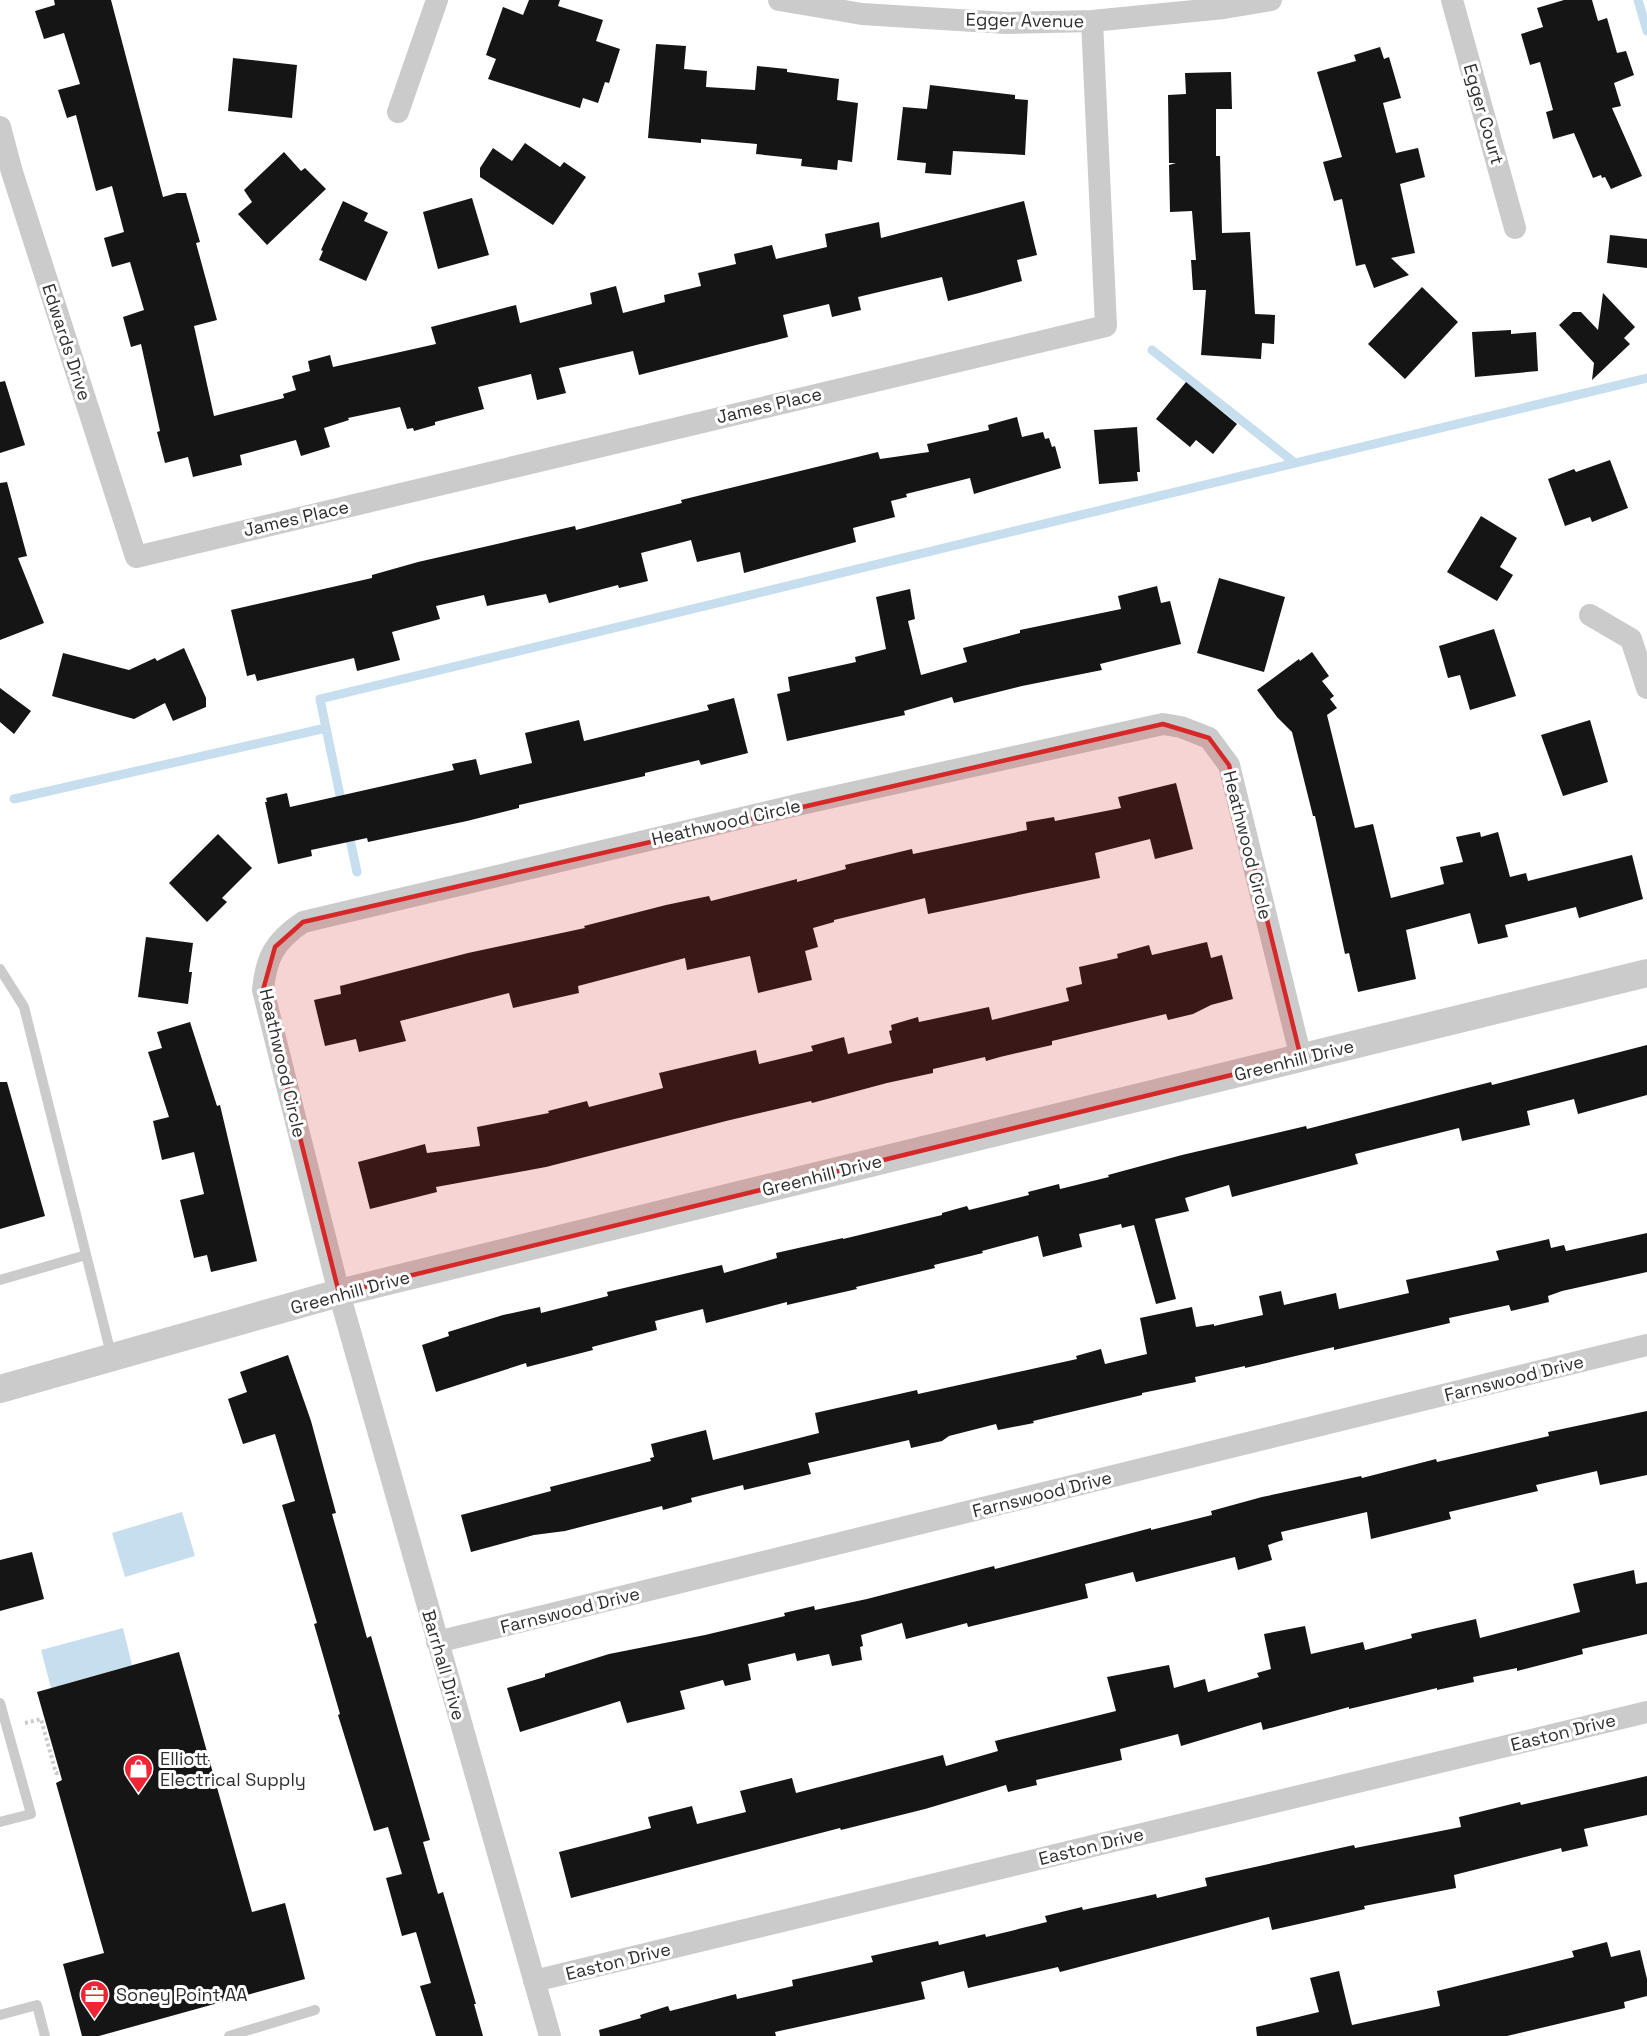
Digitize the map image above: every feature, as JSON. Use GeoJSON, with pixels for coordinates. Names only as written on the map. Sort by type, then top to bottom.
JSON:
{"type":"FeatureCollection","features":[{"type":"Feature","properties":{"kind":"street"},"geometry":{"type":"LineString","coordinates":[[398,112],[437,0]]}},
{"type":"Feature","properties":{"kind":"street","name":"Egger Avenue"},"geometry":{"type":"LineString","coordinates":[[779,0],[862,14],[1006,23],[1092,21],[1224,8],[1272,0]]}},
{"type":"Feature","properties":{"kind":"street","name":"Egger Court"},"geometry":{"type":"LineString","coordinates":[[1452,0],[1515,228]]}},
{"type":"Feature","properties":{"kind":"street","name":"James Place"},"geometry":{"type":"LineString","coordinates":[[136,557],[1106,326],[1092,21]]}},
{"type":"Feature","properties":{"kind":"street","name":"Edwards Drive"},"geometry":{"type":"LineString","coordinates":[[0,127],[6,173],[136,557]]}},
{"type":"Feature","properties":{"kind":"street"},"geometry":{"type":"LineString","coordinates":[[1590,615],[1631,639],[1647,688]]}},
{"type":"Feature","properties":{"kind":"street","name":"Heathwood Circle"},"geometry":{"type":"LineString","coordinates":[[339,1293],[263,990],[265,968],[275,947],[290,931],[303,922],[801,804],[1163,724],[1181,727],[1209,738],[1229,765],[1301,1058]]}},
{"type":"Feature","properties":{"kind":"street","name":"Greenhill Drive"},"geometry":{"type":"LineString","coordinates":[[0,1389],[339,1293],[1647,974]]}},
{"type":"Feature","properties":{"kind":"street","name":"Barrhall Drive"},"geometry":{"type":"LineString","coordinates":[[339,1293],[550,2036]]}},
{"type":"Feature","properties":{"kind":"street","name":"Farnswood Drive"},"geometry":{"type":"LineString","coordinates":[[437,1642],[1647,1345]]}},
{"type":"Feature","properties":{"kind":"street","name":"Easton Drive"},"geometry":{"type":"LineString","coordinates":[[534,1981],[1647,1712]]}},
{"type":"Feature","properties":{"kind":"lane"},"geometry":{"type":"LineString","coordinates":[[0,969],[24,1007],[112,1358]]}},
{"type":"Feature","properties":{"kind":"lane"},"geometry":{"type":"LineString","coordinates":[[0,1280],[86,1255]]}},
{"type":"Feature","properties":{"kind":"lane"},"geometry":{"type":"LineString","coordinates":[[0,1703],[31,1814],[0,1822]]}},
{"type":"Feature","properties":{"kind":"lane"},"geometry":{"type":"LineString","coordinates":[[0,2015],[37,2006],[45,2036]]}},
{"type":"Feature","properties":{"kind":"lane"},"geometry":{"type":"LineString","coordinates":[[229,2036],[315,2010]]}},
{"type":"Feature","properties":{"kind":"path"},"geometry":{"type":"LineString","coordinates":[[7,1727],[41,1719],[56,1773],[61,1773]]}},
{"type":"Feature","properties":{"kind":"highlighted area"},"geometry":{"type":"Polygon","coordinates":[[[1163,724],[1209,738],[1229,765],[1301,1058],[339,1293],[263,990],[275,947],[303,922],[1163,724]]]}},
{"type":"Feature","properties":{"kind":"water"},"geometry":{"type":"Polygon","coordinates":[[[182,1512],[195,1556],[125,1577],[112,1533],[182,1512]]]}},
{"type":"Feature","properties":{"kind":"water"},"geometry":{"type":"Polygon","coordinates":[[[123,1628],[132,1665],[51,1688],[41,1650],[123,1628]]]}},
{"type":"Feature","properties":{"kind":"building"},"geometry":{"type":"Polygon","coordinates":[[[54,0],[111,0],[163,197],[186,193],[200,242],[196,243],[217,320],[194,326],[214,416],[284,398],[283,394],[296,390],[292,376],[310,371],[308,361],[330,355],[333,367],[436,344],[431,327],[516,305],[520,323],[592,304],[590,293],[616,286],[623,313],[665,302],[664,295],[701,286],[698,273],[736,264],[734,254],[772,245],[776,259],[827,247],[825,234],[879,222],[881,238],[1024,201],[1037,255],[1017,260],[1022,281],[979,293],[948,301],[942,277],[858,297],[861,310],[832,317],[829,304],[783,315],[788,337],[639,375],[633,351],[559,368],[566,393],[537,400],[531,374],[478,387],[484,409],[435,422],[435,425],[414,431],[413,428],[407,429],[400,407],[348,418],[349,420],[324,428],[330,447],[301,456],[296,440],[240,455],[242,465],[193,477],[188,457],[165,463],[141,344],[131,347],[123,317],[144,310],[130,262],[112,267],[104,238],[124,232],[112,186],[96,191],[76,115],[67,118],[58,90],[80,84],[64,33],[44,39],[35,11],[55,5],[54,0]]]}},
{"type":"Feature","properties":{"kind":"building"},"geometry":{"type":"Polygon","coordinates":[[[529,0],[560,0],[558,6],[603,20],[596,41],[620,49],[609,83],[605,82],[598,103],[583,98],[580,108],[488,79],[496,59],[486,55],[503,7],[523,15],[529,0]]]}},
{"type":"Feature","properties":{"kind":"building"},"geometry":{"type":"Polygon","coordinates":[[[1564,0],[1592,0],[1598,21],[1607,18],[1617,53],[1626,51],[1634,75],[1614,83],[1621,106],[1612,108],[1642,176],[1611,189],[1605,177],[1602,178],[1601,175],[1593,178],[1574,133],[1553,139],[1546,112],[1553,110],[1540,62],[1530,65],[1521,34],[1543,27],[1537,8],[1564,0]]]}},
{"type":"Feature","properties":{"kind":"building"},"geometry":{"type":"Polygon","coordinates":[[[656,44],[686,46],[684,69],[707,71],[706,87],[755,90],[757,66],[839,79],[837,100],[858,103],[852,162],[838,160],[837,170],[801,166],[802,159],[756,154],[757,144],[701,139],[701,143],[648,138],[656,44]]]}},
{"type":"Feature","properties":{"kind":"building"},"geometry":{"type":"Polygon","coordinates":[[[1380,47],[1384,59],[1389,57],[1401,98],[1383,103],[1396,153],[1418,148],[1425,177],[1400,184],[1415,253],[1391,258],[1409,275],[1374,288],[1365,264],[1356,266],[1342,199],[1334,201],[1323,162],[1342,157],[1317,72],[1356,61],[1354,55],[1380,47]]]}},
{"type":"Feature","properties":{"kind":"building"},"geometry":{"type":"Polygon","coordinates":[[[233,58],[297,65],[292,118],[228,111],[233,58]]]}},
{"type":"Feature","properties":{"kind":"building"},"geometry":{"type":"Polygon","coordinates":[[[1231,72],[1232,109],[1216,109],[1216,156],[1220,156],[1222,233],[1250,232],[1255,314],[1275,315],[1274,344],[1262,343],[1261,359],[1201,355],[1206,290],[1193,290],[1191,260],[1196,260],[1192,211],[1170,212],[1169,165],[1176,163],[1169,163],[1168,95],[1186,94],[1185,73],[1231,72]]]}},
{"type":"Feature","properties":{"kind":"building"},"geometry":{"type":"Polygon","coordinates":[[[930,85],[1015,95],[1015,99],[1028,100],[1025,155],[953,151],[951,175],[925,173],[926,163],[897,160],[903,107],[927,109],[930,85]]]}},
{"type":"Feature","properties":{"kind":"building"},"geometry":{"type":"Polygon","coordinates":[[[525,143],[560,167],[564,162],[586,177],[553,225],[480,177],[480,168],[493,148],[512,161],[525,143]]]}},
{"type":"Feature","properties":{"kind":"building"},"geometry":{"type":"Polygon","coordinates":[[[284,152],[301,171],[305,168],[326,189],[267,245],[238,214],[252,202],[244,190],[284,152]]]}},
{"type":"Feature","properties":{"kind":"building"},"geometry":{"type":"Polygon","coordinates":[[[472,198],[489,255],[438,269],[423,212],[472,198]]]}},
{"type":"Feature","properties":{"kind":"building"},"geometry":{"type":"Polygon","coordinates":[[[343,201],[368,213],[364,221],[388,232],[366,281],[319,260],[323,251],[321,250],[343,201]]]}},
{"type":"Feature","properties":{"kind":"building"},"geometry":{"type":"Polygon","coordinates":[[[1610,235],[1647,239],[1647,268],[1607,263],[1610,235]]]}},
{"type":"Feature","properties":{"kind":"building"},"geometry":{"type":"Polygon","coordinates":[[[1422,287],[1458,322],[1405,379],[1368,344],[1422,287]]]}},
{"type":"Feature","properties":{"kind":"building"},"geometry":{"type":"Polygon","coordinates":[[[1603,293],[1635,327],[1624,338],[1630,344],[1592,380],[1594,363],[1559,325],[1573,312],[1581,312],[1598,330],[1603,293]]]}},
{"type":"Feature","properties":{"kind":"building"},"geometry":{"type":"Polygon","coordinates":[[[1511,330],[1511,334],[1536,332],[1538,371],[1475,377],[1472,332],[1511,330]]]}},
{"type":"Feature","properties":{"kind":"building"},"geometry":{"type":"Polygon","coordinates":[[[5,381],[25,445],[0,453],[0,382],[5,381]]]}},
{"type":"Feature","properties":{"kind":"building"},"geometry":{"type":"Polygon","coordinates":[[[1186,382],[1237,424],[1213,454],[1196,440],[1190,447],[1156,419],[1186,382]]]}},
{"type":"Feature","properties":{"kind":"building"},"geometry":{"type":"Polygon","coordinates":[[[1017,417],[1022,437],[1043,432],[1045,439],[1049,438],[1052,447],[1055,446],[1061,468],[974,494],[970,478],[906,494],[907,497],[891,501],[895,517],[853,528],[856,542],[744,573],[740,552],[697,562],[691,540],[641,553],[648,581],[619,588],[618,585],[549,603],[546,594],[487,606],[484,595],[436,606],[440,619],[392,632],[400,660],[357,671],[354,658],[257,681],[255,674],[247,676],[231,610],[372,578],[372,575],[418,562],[575,526],[576,530],[682,503],[681,500],[878,452],[880,459],[929,452],[927,444],[989,430],[988,425],[1017,417]]]}},
{"type":"Feature","properties":{"kind":"building"},"geometry":{"type":"Polygon","coordinates":[[[1137,427],[1140,472],[1137,472],[1138,481],[1099,484],[1094,430],[1137,427]]]}},
{"type":"Feature","properties":{"kind":"building"},"geometry":{"type":"Polygon","coordinates":[[[1610,460],[1628,508],[1592,522],[1590,517],[1565,526],[1548,479],[1574,469],[1576,472],[1610,460]]]}},
{"type":"Feature","properties":{"kind":"building"},"geometry":{"type":"Polygon","coordinates":[[[7,482],[27,556],[18,558],[44,623],[0,640],[0,483],[7,482]]]}},
{"type":"Feature","properties":{"kind":"building"},"geometry":{"type":"Polygon","coordinates":[[[1481,516],[1517,538],[1500,567],[1513,575],[1497,601],[1447,572],[1481,516]]]}},
{"type":"Feature","properties":{"kind":"building"},"geometry":{"type":"Polygon","coordinates":[[[1219,578],[1285,597],[1264,672],[1197,653],[1219,578]]]}},
{"type":"Feature","properties":{"kind":"building"},"geometry":{"type":"Polygon","coordinates":[[[1157,586],[1161,603],[1170,601],[1181,644],[1100,664],[1102,670],[954,703],[952,697],[904,711],[905,715],[787,741],[777,694],[790,691],[788,677],[856,662],[855,657],[886,649],[876,597],[910,589],[915,619],[908,621],[921,675],[967,662],[963,648],[1020,633],[1020,630],[1121,609],[1118,596],[1157,586]]]}},
{"type":"Feature","properties":{"kind":"building"},"geometry":{"type":"Polygon","coordinates":[[[1494,629],[1516,696],[1470,710],[1460,675],[1448,678],[1439,646],[1494,629]]]}},
{"type":"Feature","properties":{"kind":"building"},"geometry":{"type":"Polygon","coordinates":[[[184,648],[206,698],[206,707],[173,721],[165,703],[134,719],[52,696],[63,653],[129,670],[155,658],[157,661],[184,648]]]}},
{"type":"Feature","properties":{"kind":"building"},"geometry":{"type":"Polygon","coordinates":[[[1312,652],[1329,676],[1322,681],[1334,696],[1330,699],[1337,708],[1327,715],[1355,828],[1373,824],[1391,898],[1444,884],[1440,867],[1463,862],[1456,837],[1480,832],[1481,837],[1498,832],[1510,877],[1526,873],[1528,881],[1632,855],[1643,899],[1579,918],[1576,907],[1505,925],[1508,937],[1478,944],[1470,913],[1406,930],[1416,979],[1358,992],[1349,953],[1345,954],[1315,816],[1313,816],[1292,732],[1277,717],[1257,690],[1312,652]]]}},
{"type":"Feature","properties":{"kind":"building"},"geometry":{"type":"Polygon","coordinates":[[[0,688],[31,711],[14,734],[0,722],[0,688]]]}},
{"type":"Feature","properties":{"kind":"building"},"geometry":{"type":"Polygon","coordinates":[[[734,698],[748,753],[701,765],[699,760],[645,773],[645,776],[519,805],[519,808],[467,821],[368,842],[367,838],[311,850],[312,856],[278,864],[266,798],[287,793],[290,807],[454,770],[452,764],[476,759],[480,775],[532,763],[525,733],[579,720],[584,741],[709,710],[707,705],[734,698]]]}},
{"type":"Feature","properties":{"kind":"building"},"geometry":{"type":"Polygon","coordinates":[[[1590,720],[1608,782],[1563,796],[1541,735],[1590,720]]]}},
{"type":"Feature","properties":{"kind":"building"},"geometry":{"type":"Polygon","coordinates":[[[1176,783],[1193,849],[1155,859],[1150,839],[1095,853],[1100,878],[928,914],[925,898],[834,920],[834,922],[813,928],[818,947],[805,951],[812,980],[758,993],[750,956],[687,970],[685,958],[578,986],[579,993],[513,1008],[509,993],[400,1021],[406,1041],[359,1052],[356,1039],[325,1046],[314,1000],[341,994],[340,986],[468,953],[585,928],[584,926],[666,905],[709,896],[711,901],[797,879],[797,882],[846,869],[845,865],[912,849],[913,854],[1027,830],[1026,822],[1054,817],[1055,821],[1121,808],[1118,797],[1176,783]]]}},
{"type":"Feature","properties":{"kind":"building"},"geometry":{"type":"Polygon","coordinates":[[[218,834],[252,868],[222,898],[227,902],[207,922],[169,883],[218,834]]]}},
{"type":"Feature","properties":{"kind":"building"},"geometry":{"type":"Polygon","coordinates":[[[146,937],[193,943],[188,1004],[138,997],[146,937]]]}},
{"type":"Feature","properties":{"kind":"building"},"geometry":{"type":"Polygon","coordinates":[[[1207,942],[1211,958],[1222,955],[1233,999],[1211,1005],[1193,1014],[1168,1020],[1166,1014],[1052,1041],[1052,1045],[986,1061],[985,1057],[933,1069],[933,1073],[812,1103],[811,1101],[726,1121],[546,1167],[436,1187],[437,1192],[370,1209],[358,1162],[425,1144],[427,1153],[480,1146],[477,1127],[549,1113],[548,1111],[587,1101],[589,1107],[663,1088],[659,1073],[756,1050],[759,1064],[813,1051],[811,1046],[844,1037],[848,1054],[892,1043],[889,1031],[892,1030],[891,1025],[918,1017],[919,1022],[989,1007],[992,1020],[1069,1001],[1066,988],[1082,984],[1079,967],[1118,958],[1117,954],[1149,945],[1152,955],[1207,942]]]}},
{"type":"Feature","properties":{"kind":"building"},"geometry":{"type":"Polygon","coordinates":[[[190,1022],[217,1106],[220,1105],[257,1261],[211,1272],[207,1255],[194,1258],[180,1200],[204,1194],[194,1152],[162,1160],[153,1121],[169,1117],[148,1052],[162,1048],[157,1032],[190,1022]]]}},
{"type":"Feature","properties":{"kind":"building"},"geometry":{"type":"Polygon","coordinates":[[[1647,1045],[1647,1095],[1578,1114],[1574,1099],[1527,1111],[1530,1125],[1462,1141],[1459,1128],[1355,1154],[1358,1164],[1232,1197],[1229,1185],[1185,1198],[1189,1211],[1155,1219],[1176,1299],[1156,1304],[1134,1225],[1122,1228],[1121,1224],[1079,1234],[1082,1247],[1043,1257],[1038,1236],[934,1265],[935,1268],[856,1287],[857,1289],[787,1305],[787,1302],[706,1323],[703,1309],[655,1321],[657,1330],[592,1347],[593,1350],[527,1367],[526,1363],[436,1392],[422,1345],[449,1336],[448,1332],[503,1315],[540,1307],[541,1313],[608,1296],[607,1292],[722,1265],[724,1273],[777,1258],[776,1253],[942,1215],[942,1213],[967,1206],[969,1210],[1029,1195],[1028,1192],[1059,1184],[1060,1189],[1182,1155],[1306,1126],[1307,1129],[1647,1045]]]}},
{"type":"Feature","properties":{"kind":"building"},"geometry":{"type":"Polygon","coordinates":[[[0,1082],[7,1082],[45,1216],[0,1229],[0,1082]]]}},
{"type":"Feature","properties":{"kind":"building"},"geometry":{"type":"Polygon","coordinates":[[[1647,1233],[1647,1272],[1562,1291],[1548,1296],[1549,1302],[1511,1311],[1509,1305],[1449,1318],[1450,1323],[1334,1350],[1334,1347],[1195,1377],[1196,1382],[1142,1393],[1142,1395],[1033,1421],[1034,1423],[998,1430],[996,1424],[911,1448],[909,1440],[808,1463],[811,1474],[744,1490],[743,1485],[691,1498],[692,1502],[663,1510],[662,1506],[471,1552],[461,1515],[551,1491],[550,1487],[651,1461],[650,1458],[654,1457],[651,1444],[706,1430],[713,1460],[819,1433],[815,1413],[917,1390],[918,1394],[1077,1359],[1076,1356],[1101,1349],[1105,1364],[1147,1354],[1140,1318],[1192,1307],[1196,1327],[1214,1324],[1214,1326],[1263,1315],[1259,1296],[1281,1291],[1284,1305],[1336,1293],[1339,1309],[1409,1293],[1406,1280],[1499,1260],[1496,1251],[1549,1239],[1551,1248],[1564,1245],[1566,1251],[1647,1233]]]}},
{"type":"Feature","properties":{"kind":"building"},"geometry":{"type":"Polygon","coordinates":[[[288,1355],[311,1421],[336,1513],[332,1514],[367,1638],[371,1636],[430,1840],[423,1842],[438,1894],[443,1892],[476,2004],[474,2004],[483,2036],[436,2036],[420,1986],[431,1983],[416,1932],[402,1936],[386,1878],[402,1874],[388,1827],[374,1831],[338,1715],[340,1714],[314,1624],[317,1623],[282,1505],[295,1501],[275,1434],[243,1444],[228,1399],[247,1392],[240,1372],[288,1355]]]}},
{"type":"Feature","properties":{"kind":"building"},"geometry":{"type":"Polygon","coordinates":[[[1647,1411],[1647,1475],[1600,1485],[1597,1471],[1536,1485],[1538,1491],[1449,1512],[1451,1519],[1371,1539],[1367,1512],[1281,1532],[1283,1540],[1268,1545],[1272,1560],[1238,1570],[1235,1557],[1136,1582],[1133,1572],[1085,1584],[1088,1598],[968,1627],[967,1623],[906,1639],[902,1623],[861,1635],[862,1660],[832,1666],[829,1654],[797,1661],[795,1653],[748,1664],[751,1680],[725,1686],[723,1680],[680,1691],[685,1709],[627,1723],[620,1701],[520,1732],[507,1688],[609,1654],[705,1635],[785,1616],[784,1613],[814,1606],[815,1610],[867,1599],[994,1566],[995,1569],[1151,1528],[1151,1530],[1212,1515],[1211,1511],[1262,1497],[1361,1476],[1362,1478],[1436,1459],[1437,1462],[1549,1436],[1548,1432],[1647,1411]]]}},
{"type":"Feature","properties":{"kind":"building"},"geometry":{"type":"Polygon","coordinates":[[[32,1552],[44,1599],[0,1611],[0,1560],[32,1552]]]}},
{"type":"Feature","properties":{"kind":"building"},"geometry":{"type":"Polygon","coordinates":[[[1634,1570],[1636,1584],[1647,1582],[1647,1634],[1582,1649],[1583,1654],[1517,1671],[1517,1668],[1473,1677],[1474,1682],[1437,1690],[1437,1688],[1349,1709],[1349,1707],[1263,1730],[1261,1722],[1181,1746],[1178,1734],[1120,1749],[1122,1760],[1036,1780],[1037,1785],[1008,1792],[1006,1785],[925,1809],[841,1830],[840,1828],[571,1898],[559,1852],[651,1828],[648,1817],[692,1806],[697,1824],[746,1812],[740,1791],[792,1778],[796,1793],[943,1755],[946,1766],[998,1751],[995,1741],[1116,1711],[1107,1677],[1169,1665],[1174,1688],[1205,1679],[1208,1692],[1259,1677],[1257,1673],[1271,1669],[1264,1634],[1305,1626],[1311,1654],[1363,1642],[1365,1650],[1412,1638],[1411,1634],[1476,1619],[1480,1638],[1580,1612],[1573,1584],[1634,1570]]]}},
{"type":"Feature","properties":{"kind":"building","name":"Elliott Electrical Supply"},"geometry":{"type":"Polygon","coordinates":[[[179,1652],[252,1912],[285,1903],[305,1979],[99,2036],[82,2036],[63,1964],[104,1953],[56,1783],[62,1780],[37,1692],[179,1652]]]}},
{"type":"Feature","properties":{"kind":"building"},"geometry":{"type":"Polygon","coordinates":[[[1647,1776],[1647,1815],[1584,1829],[1588,1846],[1562,1852],[1561,1848],[1454,1875],[1456,1888],[1364,1906],[1365,1909],[1272,1930],[1269,1917],[1060,1972],[1058,1967],[968,1988],[964,1971],[921,1982],[925,1999],[775,2032],[776,2036],[600,2036],[599,2030],[641,2018],[640,2015],[668,2006],[670,2011],[736,1994],[737,1999],[793,1986],[792,1980],[873,1962],[871,1956],[938,1941],[939,1945],[985,1934],[986,1937],[1047,1922],[1045,1916],[1082,1907],[1083,1910],[1156,1894],[1157,1898],[1207,1886],[1205,1878],[1354,1845],[1355,1848],[1461,1827],[1459,1817],[1647,1776]]]}},
{"type":"Feature","properties":{"kind":"building"},"geometry":{"type":"Polygon","coordinates":[[[1607,1942],[1611,1957],[1640,1950],[1647,1979],[1647,1996],[1624,2002],[1625,2008],[1507,2036],[1257,2036],[1256,2027],[1319,2012],[1310,1978],[1339,1971],[1352,2025],[1440,2006],[1437,1991],[1574,1957],[1572,1951],[1607,1942]]]}},
{"type":"Feature","properties":{"kind":"waterway"},"geometry":{"type":"LineString","coordinates":[[1638,0],[1647,31]]}},
{"type":"Feature","properties":{"kind":"waterway"},"geometry":{"type":"LineString","coordinates":[[1152,350],[1295,463]]}},
{"type":"Feature","properties":{"kind":"waterway"},"geometry":{"type":"LineString","coordinates":[[14,799],[326,728],[320,699],[1647,378]]}},
{"type":"Feature","properties":{"kind":"waterway"},"geometry":{"type":"LineString","coordinates":[[326,728],[342,805]]}},
{"type":"Feature","properties":{"kind":"waterway"},"geometry":{"type":"LineString","coordinates":[[348,830],[357,872]]}},
{"type":"Feature","properties":{"kind":"place","name":"Elliott Electrical Supply"},"geometry":{"type":"Point","coordinates":[139,1794]}},
{"type":"Feature","properties":{"kind":"place","name":"Soney Point AA"},"geometry":{"type":"Point","coordinates":[95,2020]}}]}
